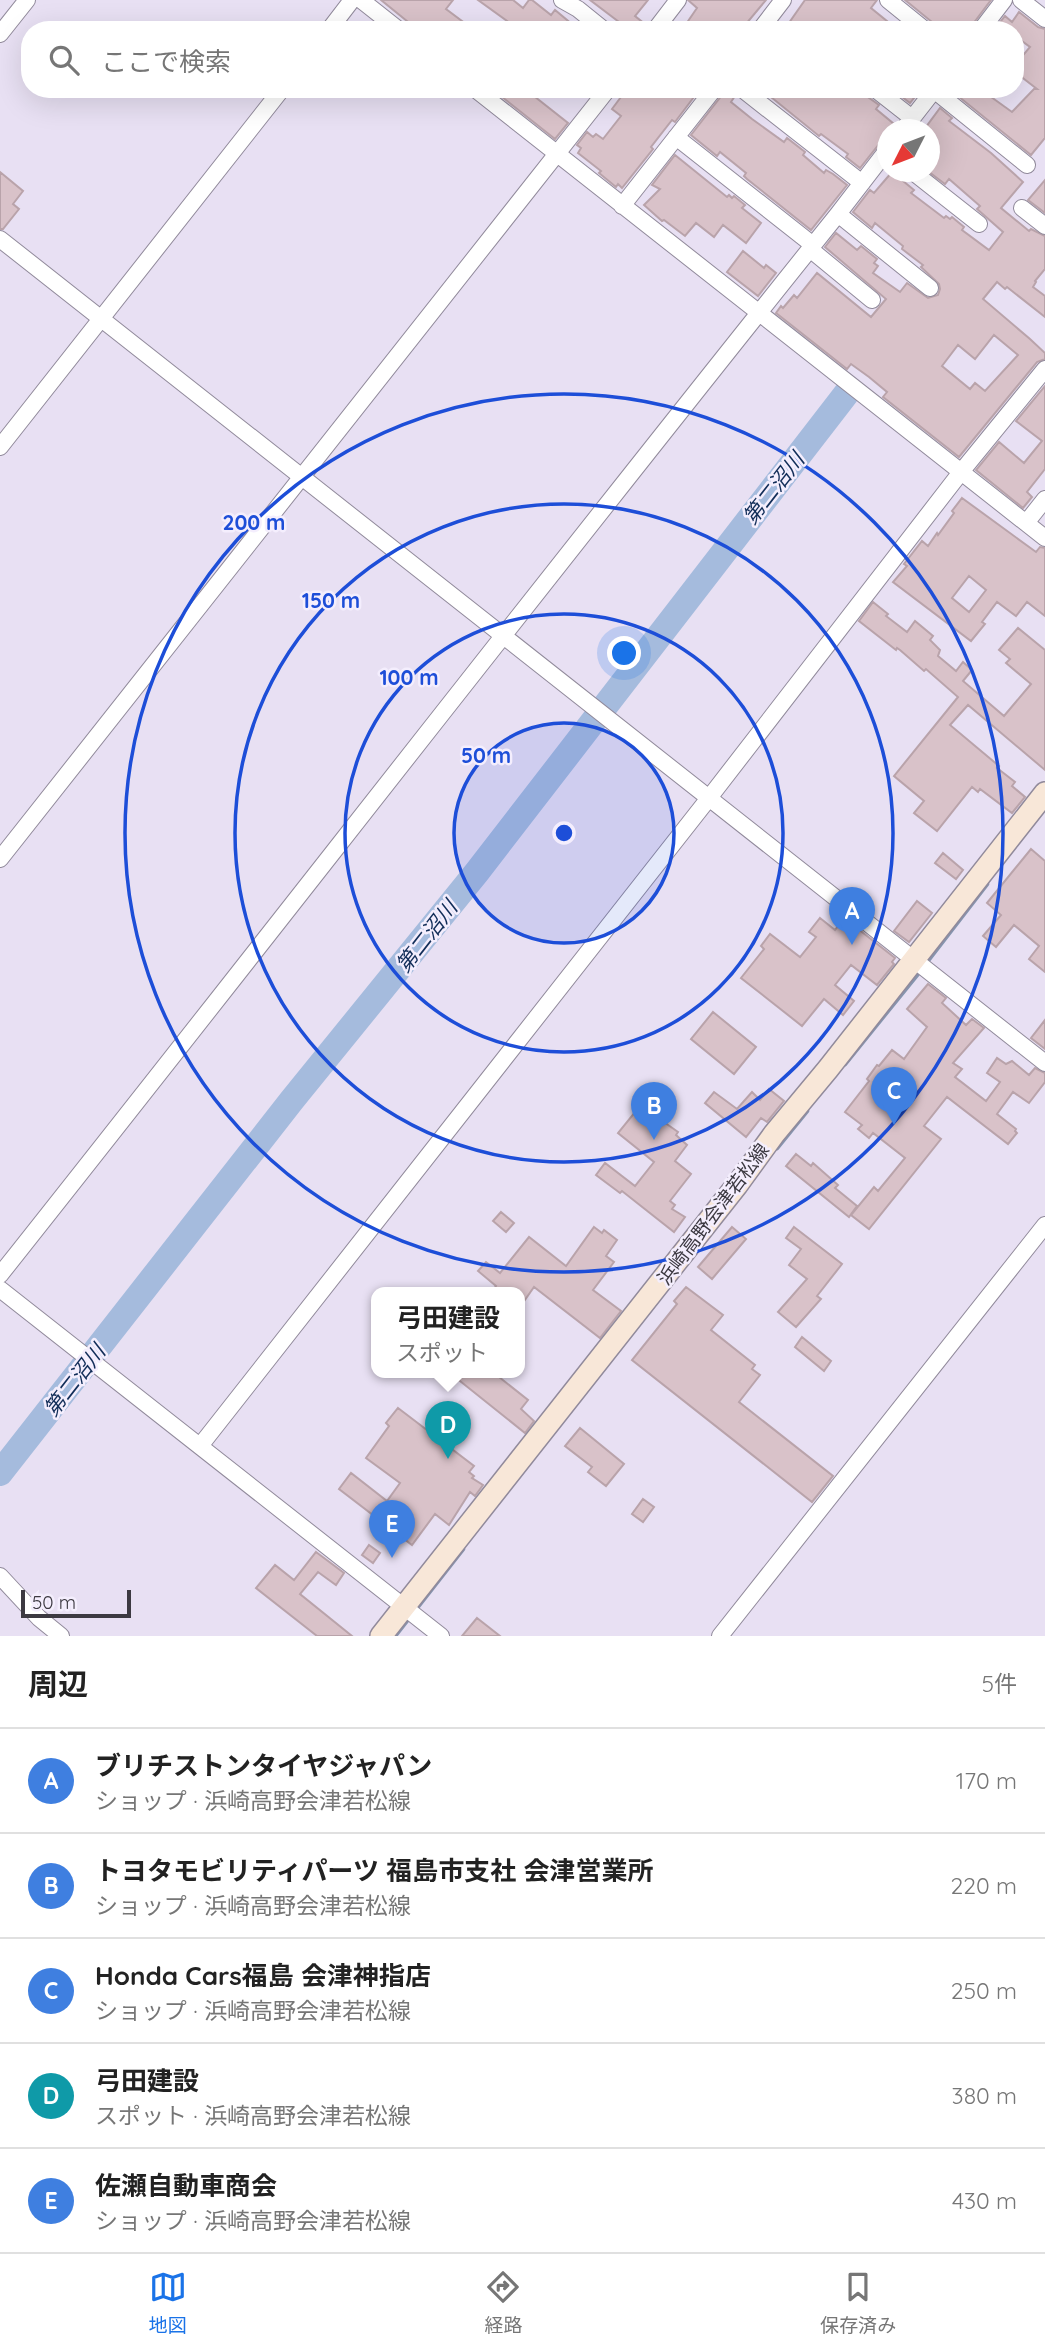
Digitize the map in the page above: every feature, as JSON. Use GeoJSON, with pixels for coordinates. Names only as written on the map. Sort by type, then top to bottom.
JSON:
{"type":"FeatureCollection","features":[{"type":"Feature","properties":{"kind":"main road","name":"浜崎高野会津若松線"},"geometry":{"type":"LineString","coordinates":[[381,1636],[411,1613],[774,1134],[920,965],[1045,793]]}},
{"type":"Feature","properties":{"kind":"street"},"geometry":{"type":"LineString","coordinates":[[0,34],[27,0]]}},
{"type":"Feature","properties":{"kind":"street"},"geometry":{"type":"LineString","coordinates":[[336,21],[352,0]]}},
{"type":"Feature","properties":{"kind":"street"},"geometry":{"type":"LineString","coordinates":[[361,0],[388,21]]}},
{"type":"Feature","properties":{"kind":"street"},"geometry":{"type":"LineString","coordinates":[[562,0],[593,21]]}},
{"type":"Feature","properties":{"kind":"street"},"geometry":{"type":"LineString","coordinates":[[662,21],[678,0]]}},
{"type":"Feature","properties":{"kind":"street"},"geometry":{"type":"LineString","coordinates":[[767,21],[783,0]]}},
{"type":"Feature","properties":{"kind":"street"},"geometry":{"type":"LineString","coordinates":[[888,0],[914,21]]}},
{"type":"Feature","properties":{"kind":"street"},"geometry":{"type":"LineString","coordinates":[[988,21],[1004,0]]}},
{"type":"Feature","properties":{"kind":"street"},"geometry":{"type":"LineString","coordinates":[[1021,0],[1045,19]]}},
{"type":"Feature","properties":{"kind":"street"},"geometry":{"type":"LineString","coordinates":[[0,447],[275,98]]}},
{"type":"Feature","properties":{"kind":"street"},"geometry":{"type":"LineString","coordinates":[[486,98],[1045,538]]}},
{"type":"Feature","properties":{"kind":"street"},"geometry":{"type":"LineString","coordinates":[[0,859],[601,98]]}},
{"type":"Feature","properties":{"kind":"street"},"geometry":{"type":"LineString","coordinates":[[622,206],[707,98]]}},
{"type":"Feature","properties":{"kind":"street"},"geometry":{"type":"LineString","coordinates":[[754,98],[862,183]]}},
{"type":"Feature","properties":{"kind":"street"},"geometry":{"type":"LineString","coordinates":[[883,98],[903,119]]}},
{"type":"Feature","properties":{"kind":"street"},"geometry":{"type":"LineString","coordinates":[[912,119],[928,98]]}},
{"type":"Feature","properties":{"kind":"street"},"geometry":{"type":"LineString","coordinates":[[944,98],[1027,165]]}},
{"type":"Feature","properties":{"kind":"street"},"geometry":{"type":"LineString","coordinates":[[676,137],[812,247],[872,300]]}},
{"type":"Feature","properties":{"kind":"street"},"geometry":{"type":"LineString","coordinates":[[0,1275],[226,991],[502,635],[877,163]]}},
{"type":"Feature","properties":{"kind":"street"},"geometry":{"type":"LineString","coordinates":[[926,182],[979,224]]}},
{"type":"Feature","properties":{"kind":"street"},"geometry":{"type":"LineString","coordinates":[[1022,208],[1045,226]]}},
{"type":"Feature","properties":{"kind":"street"},"geometry":{"type":"LineString","coordinates":[[838,214],[930,288]]}},
{"type":"Feature","properties":{"kind":"street"},"geometry":{"type":"LineString","coordinates":[[0,239],[1045,1063]]}},
{"type":"Feature","properties":{"kind":"street"},"geometry":{"type":"LineString","coordinates":[[200,1446],[709,798],[961,472],[1017,407],[1045,369]]}},
{"type":"Feature","properties":{"kind":"street"},"geometry":{"type":"LineString","coordinates":[[1026,523],[1045,499]]}},
{"type":"Feature","properties":{"kind":"street"},"geometry":{"type":"LineString","coordinates":[[720,1636],[1045,1225]]}},
{"type":"Feature","properties":{"kind":"street"},"geometry":{"type":"LineString","coordinates":[[0,1289],[441,1636]]}},
{"type":"Feature","properties":{"kind":"street"},"geometry":{"type":"LineString","coordinates":[[0,1576],[61,1636]]}},
{"type":"Feature","properties":{"kind":"building"},"geometry":{"type":"Polygon","coordinates":[[[381,0],[453,0],[446,9],[462,21],[407,21],[381,0]]]}},
{"type":"Feature","properties":{"kind":"building"},"geometry":{"type":"Polygon","coordinates":[[[478,0],[513,0],[523,8],[532,0],[551,15],[555,10],[568,21],[507,21],[478,0]]]}},
{"type":"Feature","properties":{"kind":"building"},"geometry":{"type":"Polygon","coordinates":[[[590,0],[648,0],[635,16],[641,21],[618,21],[590,0]]]}},
{"type":"Feature","properties":{"kind":"building"},"geometry":{"type":"Polygon","coordinates":[[[688,0],[766,0],[748,21],[688,21],[697,8],[688,0]]]}},
{"type":"Feature","properties":{"kind":"building"},"geometry":{"type":"Polygon","coordinates":[[[805,0],[877,0],[871,8],[887,21],[790,21],[805,0]]]}},
{"type":"Feature","properties":{"kind":"building"},"geometry":{"type":"Polygon","coordinates":[[[905,0],[991,0],[975,21],[931,21],[905,0]]]}},
{"type":"Feature","properties":{"kind":"building"},"geometry":{"type":"Polygon","coordinates":[[[1019,12],[1038,27],[1045,29],[1045,138],[1031,155],[960,98],[993,98],[1012,112],[1037,89],[1024,79],[1024,54],[1030,47],[1024,43],[1024,21],[1013,21],[1019,12]]]}},
{"type":"Feature","properties":{"kind":"building"},"geometry":{"type":"Polygon","coordinates":[[[503,98],[536,98],[568,123],[555,139],[503,98]]]}},
{"type":"Feature","properties":{"kind":"building"},"geometry":{"type":"Polygon","coordinates":[[[620,98],[693,98],[675,122],[672,120],[622,188],[618,184],[616,187],[578,153],[581,148],[577,145],[587,132],[593,137],[596,134],[603,139],[621,116],[612,109],[620,98]]]}},
{"type":"Feature","properties":{"kind":"building"},"geometry":{"type":"Polygon","coordinates":[[[720,98],[734,98],[731,102],[752,119],[784,142],[787,138],[805,152],[803,155],[824,173],[826,170],[847,185],[811,230],[747,179],[744,176],[746,173],[720,152],[717,156],[691,135],[720,98]]]}},
{"type":"Feature","properties":{"kind":"building"},"geometry":{"type":"Polygon","coordinates":[[[772,98],[869,98],[879,105],[876,109],[888,119],[877,119],[877,147],[860,168],[846,157],[848,154],[821,134],[819,136],[772,98]]]}},
{"type":"Feature","properties":{"kind":"building"},"geometry":{"type":"Polygon","coordinates":[[[940,108],[952,118],[949,121],[1023,182],[1001,208],[1029,231],[1031,229],[1045,236],[1045,269],[1033,287],[1045,296],[1045,317],[997,282],[983,299],[1045,353],[1045,359],[1037,362],[959,457],[883,397],[887,392],[869,377],[851,364],[847,369],[776,313],[794,295],[797,298],[817,273],[871,317],[886,299],[825,247],[836,233],[857,250],[861,246],[877,259],[874,263],[878,266],[873,273],[900,292],[907,283],[928,298],[938,295],[939,284],[921,267],[923,265],[875,223],[872,228],[853,212],[870,190],[874,193],[883,182],[904,182],[914,190],[911,193],[944,218],[952,217],[964,227],[962,230],[989,250],[1003,232],[977,209],[980,206],[949,179],[945,184],[940,180],[940,119],[932,119],[940,108]],[[994,335],[975,359],[958,345],[942,366],[970,389],[975,383],[985,391],[1018,355],[994,335]]]}},
{"type":"Feature","properties":{"kind":"building"},"geometry":{"type":"Polygon","coordinates":[[[675,155],[727,197],[734,196],[745,205],[742,208],[761,223],[746,243],[723,225],[714,237],[696,223],[685,236],[644,205],[660,189],[652,185],[675,155]]]}},
{"type":"Feature","properties":{"kind":"building"},"geometry":{"type":"Polygon","coordinates":[[[0,172],[23,191],[13,204],[19,209],[3,229],[0,229],[0,172]]]}},
{"type":"Feature","properties":{"kind":"building"},"geometry":{"type":"Polygon","coordinates":[[[1045,180],[1045,213],[1028,200],[1045,180]]]}},
{"type":"Feature","properties":{"kind":"building"},"geometry":{"type":"Polygon","coordinates":[[[743,251],[764,268],[766,265],[776,273],[758,296],[727,272],[743,251]]]}},
{"type":"Feature","properties":{"kind":"building"},"geometry":{"type":"Polygon","coordinates":[[[1045,386],[1045,469],[1027,492],[1032,497],[1023,508],[976,470],[999,442],[1024,463],[1042,441],[1016,421],[1045,386]]]}},
{"type":"Feature","properties":{"kind":"building"},"geometry":{"type":"Polygon","coordinates":[[[962,498],[1036,552],[1040,547],[1045,548],[1045,616],[1027,602],[1016,616],[997,602],[982,622],[985,624],[971,641],[893,582],[907,566],[904,564],[922,541],[928,546],[937,533],[938,535],[954,513],[952,511],[962,498]],[[969,576],[952,598],[969,612],[986,590],[969,576]]]}},
{"type":"Feature","properties":{"kind":"building"},"geometry":{"type":"Polygon","coordinates":[[[873,602],[907,632],[915,621],[933,636],[930,640],[940,650],[938,656],[956,671],[963,662],[972,670],[963,681],[1004,716],[1031,684],[1006,663],[1010,659],[999,650],[1018,628],[1045,650],[1045,770],[968,705],[950,725],[1015,782],[1012,786],[1025,797],[1012,813],[980,789],[978,792],[972,787],[937,831],[914,813],[924,801],[894,776],[958,697],[926,669],[924,671],[859,621],[873,602]]]}},
{"type":"Feature","properties":{"kind":"building"},"geometry":{"type":"Polygon","coordinates":[[[1031,849],[1045,861],[1045,972],[1029,959],[1039,946],[1014,925],[996,947],[983,936],[1001,915],[987,903],[1031,849]]]}},
{"type":"Feature","properties":{"kind":"building"},"geometry":{"type":"Polygon","coordinates":[[[943,853],[963,870],[956,879],[935,863],[943,853]]]}},
{"type":"Feature","properties":{"kind":"building"},"geometry":{"type":"Polygon","coordinates":[[[917,901],[932,913],[909,942],[894,931],[917,901]]]}},
{"type":"Feature","properties":{"kind":"building"},"geometry":{"type":"Polygon","coordinates":[[[820,918],[835,930],[844,918],[895,958],[892,962],[894,964],[877,985],[851,965],[835,985],[854,1001],[843,1015],[824,999],[802,1026],[741,978],[764,949],[761,946],[770,934],[800,957],[816,937],[809,932],[820,918]]]}},
{"type":"Feature","properties":{"kind":"building"},"geometry":{"type":"Polygon","coordinates":[[[928,984],[946,998],[942,1003],[966,1025],[972,1019],[984,1028],[953,1063],[962,1069],[955,1077],[986,1101],[1000,1082],[987,1073],[997,1058],[1006,1064],[1012,1061],[1029,1075],[1035,1068],[1045,1073],[1045,1082],[1029,1103],[1013,1092],[997,1114],[1016,1129],[1017,1133],[1008,1144],[947,1097],[924,1126],[941,1139],[869,1229],[851,1215],[874,1187],[878,1191],[905,1158],[873,1133],[869,1138],[858,1129],[862,1125],[845,1112],[869,1081],[867,1079],[877,1065],[879,1066],[892,1050],[904,1059],[927,1027],[907,1009],[928,984]]]}},
{"type":"Feature","properties":{"kind":"building"},"geometry":{"type":"Polygon","coordinates":[[[713,1012],[756,1047],[734,1074],[691,1039],[713,1012]]]}},
{"type":"Feature","properties":{"kind":"building"},"geometry":{"type":"Polygon","coordinates":[[[1045,1020],[1045,1049],[1031,1038],[1045,1020]]]}},
{"type":"Feature","properties":{"kind":"building"},"geometry":{"type":"Polygon","coordinates":[[[769,1089],[784,1101],[767,1122],[761,1118],[746,1137],[705,1103],[714,1092],[737,1109],[752,1092],[760,1100],[769,1089]]]}},
{"type":"Feature","properties":{"kind":"building"},"geometry":{"type":"Polygon","coordinates":[[[640,1106],[659,1122],[661,1120],[678,1132],[676,1135],[687,1145],[675,1161],[691,1174],[670,1201],[675,1205],[672,1209],[685,1217],[674,1232],[622,1191],[620,1193],[596,1175],[605,1163],[635,1186],[654,1162],[618,1133],[640,1106]]]}},
{"type":"Feature","properties":{"kind":"building"},"geometry":{"type":"Polygon","coordinates":[[[796,1154],[811,1166],[813,1163],[838,1185],[835,1188],[857,1206],[849,1217],[786,1166],[796,1154]]]}},
{"type":"Feature","properties":{"kind":"building"},"geometry":{"type":"Polygon","coordinates":[[[501,1212],[514,1223],[506,1232],[493,1221],[501,1212]]]}},
{"type":"Feature","properties":{"kind":"building"},"geometry":{"type":"Polygon","coordinates":[[[594,1227],[602,1233],[604,1230],[617,1240],[606,1256],[614,1262],[593,1290],[621,1311],[600,1338],[534,1287],[525,1300],[525,1287],[495,1287],[478,1271],[486,1262],[500,1273],[529,1237],[566,1266],[594,1227]]]}},
{"type":"Feature","properties":{"kind":"building"},"geometry":{"type":"Polygon","coordinates":[[[732,1227],[746,1239],[712,1279],[698,1267],[732,1227]]]}},
{"type":"Feature","properties":{"kind":"building"},"geometry":{"type":"Polygon","coordinates":[[[794,1227],[842,1264],[817,1296],[821,1299],[796,1327],[778,1312],[807,1279],[789,1265],[801,1249],[786,1238],[794,1227]]]}},
{"type":"Feature","properties":{"kind":"building"},"geometry":{"type":"Polygon","coordinates":[[[686,1287],[723,1315],[711,1330],[755,1365],[752,1369],[760,1375],[739,1402],[833,1476],[812,1502],[632,1360],[677,1304],[674,1301],[686,1287]]]}},
{"type":"Feature","properties":{"kind":"building"},"geometry":{"type":"Polygon","coordinates":[[[802,1337],[831,1361],[824,1371],[795,1347],[802,1337]]]}},
{"type":"Feature","properties":{"kind":"building"},"geometry":{"type":"Polygon","coordinates":[[[456,1378],[500,1378],[528,1400],[521,1409],[534,1421],[525,1433],[456,1378]]]}},
{"type":"Feature","properties":{"kind":"building"},"geometry":{"type":"Polygon","coordinates":[[[398,1408],[474,1466],[469,1472],[474,1476],[472,1478],[483,1485],[475,1496],[470,1492],[449,1525],[435,1514],[412,1545],[339,1489],[351,1473],[387,1501],[400,1483],[366,1458],[389,1426],[386,1423],[398,1408]]]}},
{"type":"Feature","properties":{"kind":"building"},"geometry":{"type":"Polygon","coordinates":[[[580,1428],[624,1464],[606,1486],[588,1472],[592,1467],[565,1446],[580,1428]]]}},
{"type":"Feature","properties":{"kind":"building"},"geometry":{"type":"Polygon","coordinates":[[[643,1499],[654,1507],[643,1522],[632,1514],[643,1499]]]}},
{"type":"Feature","properties":{"kind":"building"},"geometry":{"type":"Polygon","coordinates":[[[369,1545],[380,1553],[373,1563],[362,1555],[369,1545]]]}},
{"type":"Feature","properties":{"kind":"building"},"geometry":{"type":"Polygon","coordinates":[[[316,1552],[344,1573],[336,1585],[318,1572],[300,1594],[352,1636],[317,1636],[256,1588],[275,1565],[294,1580],[316,1552]]]}},
{"type":"Feature","properties":{"kind":"building"},"geometry":{"type":"Polygon","coordinates":[[[477,1618],[500,1636],[462,1636],[477,1618]]]}},
{"type":"Feature","properties":{"kind":"waterway","name":"第二沼川"},"geometry":{"type":"LineString","coordinates":[[0,1473],[292,1100],[477,872],[846,394]]}},
{"type":"Feature","properties":{"kind":"waterway"},"geometry":{"type":"LineString","coordinates":[[926,963],[987,884]]}},
{"type":"Feature","properties":{"kind":"waterway"},"geometry":{"type":"LineString","coordinates":[[845,1064],[921,970]]}},
{"type":"Feature","properties":{"kind":"waterway"},"geometry":{"type":"LineString","coordinates":[[777,1148],[807,1111]]}},
{"type":"Feature","properties":{"kind":"waterway"},"geometry":{"type":"LineString","coordinates":[[395,1636],[463,1549]]}},
{"type":"Feature","properties":{"kind":"place","name":"ブリチストンタイヤジャパン"},"geometry":{"type":"Point","coordinates":[852,945]}},
{"type":"Feature","properties":{"kind":"place","name":"Honda Cars福島 会津神指店"},"geometry":{"type":"Point","coordinates":[894,1125]}},
{"type":"Feature","properties":{"kind":"place","name":"トヨタモビリティパーツ 福島市支社 会津営業所"},"geometry":{"type":"Point","coordinates":[654,1140]}},
{"type":"Feature","properties":{"kind":"place","name":"弓田建設"},"geometry":{"type":"Point","coordinates":[448,1459]}},
{"type":"Feature","properties":{"kind":"place","name":"佐瀬自動車商会"},"geometry":{"type":"Point","coordinates":[392,1558]}}]}
